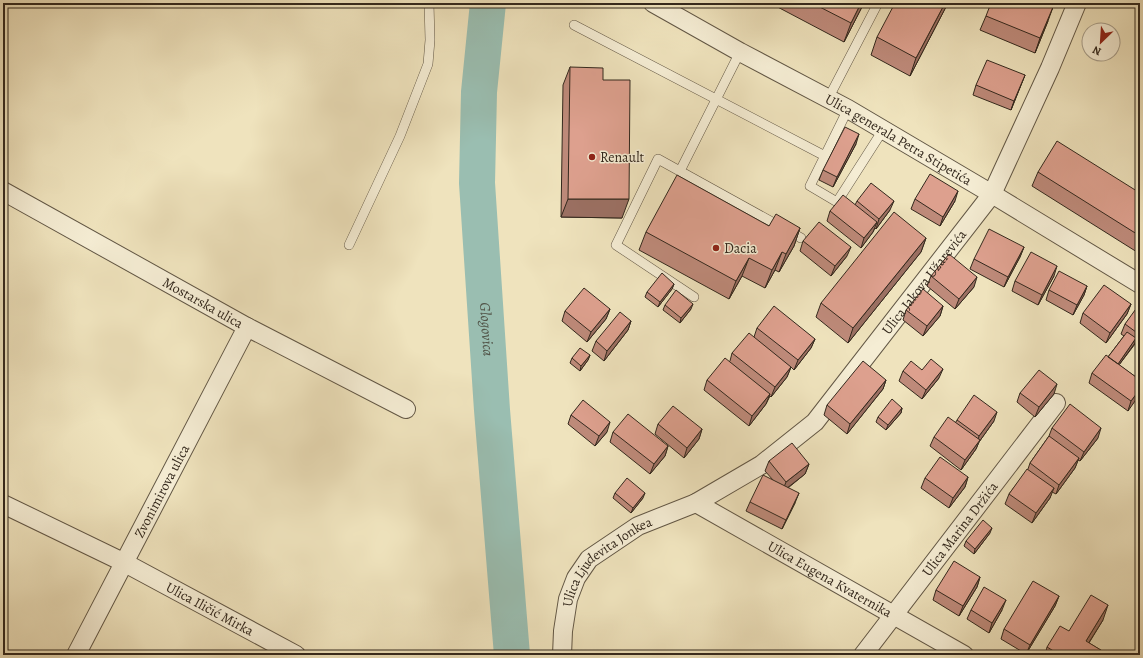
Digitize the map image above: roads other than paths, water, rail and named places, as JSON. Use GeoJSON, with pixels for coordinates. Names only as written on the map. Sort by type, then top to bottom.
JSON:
{"type":"FeatureCollection","features":[{"type":"Feature","properties":{"kind":"street","name":"Ulica generala Petra Stipetića"},"geometry":{"type":"LineString","coordinates":[[653,3],[740,52],[848,109],[1140,284]]}},
{"type":"Feature","properties":{"kind":"street","name":"Ulica Jakova Užarevića"},"geometry":{"type":"LineString","coordinates":[[696,503],[761,465],[815,422],[992,194],[1078,3]]}},
{"type":"Feature","properties":{"kind":"street","name":"Mostarska ulica"},"geometry":{"type":"LineString","coordinates":[[3,191],[247,327],[406,409]]}},
{"type":"Feature","properties":{"kind":"street","name":"Zvonimirova ulica"},"geometry":{"type":"LineString","coordinates":[[76,655],[247,327]]}},
{"type":"Feature","properties":{"kind":"street","name":"Ulica Marina Držića"},"geometry":{"type":"LineString","coordinates":[[863,655],[1056,403]]}},
{"type":"Feature","properties":{"kind":"street","name":"Ulica Eugena Kvaternika"},"geometry":{"type":"LineString","coordinates":[[696,503],[964,655]]}},
{"type":"Feature","properties":{"kind":"street","name":"Ulica Ljudevita Jonkea"},"geometry":{"type":"LineString","coordinates":[[562,655],[563,631],[568,599],[576,578],[589,559],[638,526],[696,503]]}},
{"type":"Feature","properties":{"kind":"street","name":"Ulica Iličić Mirka"},"geometry":{"type":"LineString","coordinates":[[3,504],[125,563],[296,655]]}},
{"type":"Feature","properties":{"kind":"lane"},"geometry":{"type":"LineString","coordinates":[[349,245],[400,136],[428,64],[430,40],[429,3]]}},
{"type":"Feature","properties":{"kind":"lane"},"geometry":{"type":"LineString","coordinates":[[828,99],[878,3]]}},
{"type":"Feature","properties":{"kind":"lane"},"geometry":{"type":"LineString","coordinates":[[574,25],[825,156]]}},
{"type":"Feature","properties":{"kind":"lane"},"geometry":{"type":"LineString","coordinates":[[680,171],[740,52]]}},
{"type":"Feature","properties":{"kind":"lane"},"geometry":{"type":"LineString","coordinates":[[848,109],[810,186],[837,202],[883,130]]}},
{"type":"Feature","properties":{"kind":"lane"},"geometry":{"type":"LineString","coordinates":[[694,297],[616,245],[658,159],[801,238]]}},
{"type":"Feature","properties":{"kind":"waterway","name":"Glogovica"},"geometry":{"type":"LineString","coordinates":[[488,3],[479,92],[477,183],[492,410],[512,655]]}},
{"type":"Feature","properties":{"kind":"place","name":"Renault"},"geometry":{"type":"Point","coordinates":[592,157]}},
{"type":"Feature","properties":{"kind":"place","name":"Dacia"},"geometry":{"type":"Point","coordinates":[716,248]}}]}
